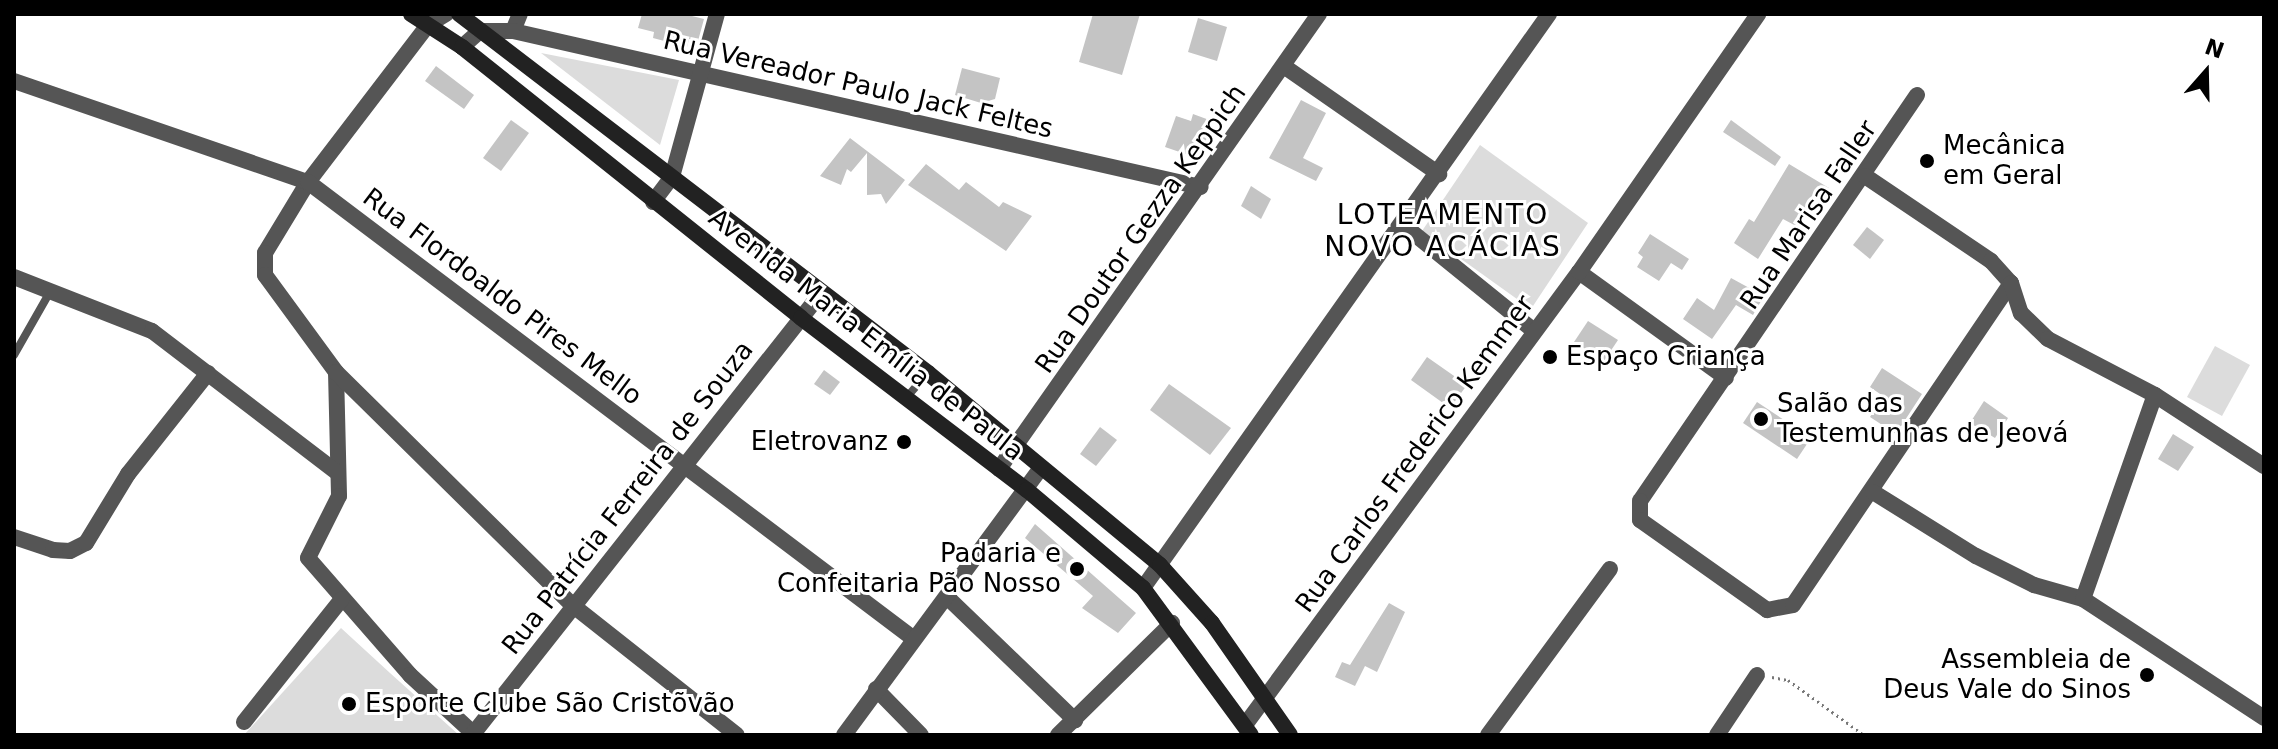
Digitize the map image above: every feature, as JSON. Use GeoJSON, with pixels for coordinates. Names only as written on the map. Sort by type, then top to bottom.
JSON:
{"type":"FeatureCollection","features":[{"type":"Feature","properties":{"kind":"main road","name":"Avenida Maria Emília de Paula"},"geometry":{"type":"LineString","coordinates":[[411,14],[462,47],[653,202],[1027,490],[1143,588],[1172,623],[1248,730]]}},
{"type":"Feature","properties":{"kind":"main road","name":"Avenida Maria Emília de Paula"},"geometry":{"type":"LineString","coordinates":[[459,14],[928,373],[1160,565],[1267,697],[1290,735]]}},
{"type":"Feature","properties":{"kind":"street"},"geometry":{"type":"LineString","coordinates":[[446,14],[428,25],[308,182],[265,253],[265,275],[336,372],[571,604],[737,735]]}},
{"type":"Feature","properties":{"kind":"street"},"geometry":{"type":"LineString","coordinates":[[513,31],[520,14]]}},
{"type":"Feature","properties":{"kind":"street"},"geometry":{"type":"LineString","coordinates":[[653,202],[672,177],[717,14]]}},
{"type":"Feature","properties":{"kind":"street","name":"Rua Doutor Gezza Keppich"},"geometry":{"type":"LineString","coordinates":[[999,469],[1285,67],[1317,14]]}},
{"type":"Feature","properties":{"kind":"street"},"geometry":{"type":"LineString","coordinates":[[1143,588],[1439,174],[1549,14]]}},
{"type":"Feature","properties":{"kind":"street","name":"Rua Carlos Frederico Kemmer"},"geometry":{"type":"LineString","coordinates":[[1248,730],[1267,697],[1579,272],[1758,14]]}},
{"type":"Feature","properties":{"kind":"street"},"geometry":{"type":"LineString","coordinates":[[462,47],[480,31]]}},
{"type":"Feature","properties":{"kind":"street","name":"Rua Vereador Paulo Jack Feltes"},"geometry":{"type":"LineString","coordinates":[[480,31],[513,31],[1201,187]]}},
{"type":"Feature","properties":{"kind":"street"},"geometry":{"type":"LineString","coordinates":[[1285,67],[1439,174]]}},
{"type":"Feature","properties":{"kind":"street","name":"Rua Flordoaldo Pires Mello"},"geometry":{"type":"LineString","coordinates":[[14,81],[308,182],[914,639]]}},
{"type":"Feature","properties":{"kind":"street","name":"Rua Marisa Faller"},"geometry":{"type":"LineString","coordinates":[[1873,492],[1793,605],[1767,610],[1640,520],[1640,501],[1865,176],[1917,95]]}},
{"type":"Feature","properties":{"kind":"street"},"geometry":{"type":"LineString","coordinates":[[1865,176],[1991,261],[2011,283],[2021,313],[2048,339],[2155,395],[2264,466]]}},
{"type":"Feature","properties":{"kind":"street"},"geometry":{"type":"LineString","coordinates":[[1402,224],[1534,331]]}},
{"type":"Feature","properties":{"kind":"street"},"geometry":{"type":"LineString","coordinates":[[1579,272],[1726,378]]}},
{"type":"Feature","properties":{"kind":"street"},"geometry":{"type":"LineString","coordinates":[[14,277],[152,331],[338,473]]}},
{"type":"Feature","properties":{"kind":"street"},"geometry":{"type":"LineString","coordinates":[[2011,283],[1873,492],[1976,556],[2034,585],[2083,599],[2264,718]]}},
{"type":"Feature","properties":{"kind":"street","name":"Rua Patrícia Ferreira de Souza"},"geometry":{"type":"LineString","coordinates":[[474,734],[571,604],[821,293]]}},
{"type":"Feature","properties":{"kind":"street"},"geometry":{"type":"LineString","coordinates":[[336,372],[339,496],[308,558],[410,675],[474,734]]}},
{"type":"Feature","properties":{"kind":"street"},"geometry":{"type":"LineString","coordinates":[[14,537],[53,550],[70,551],[86,543],[128,474],[208,373]]}},
{"type":"Feature","properties":{"kind":"street"},"geometry":{"type":"LineString","coordinates":[[2083,599],[2155,395]]}},
{"type":"Feature","properties":{"kind":"street"},"geometry":{"type":"LineString","coordinates":[[844,735],[1041,468]]}},
{"type":"Feature","properties":{"kind":"street"},"geometry":{"type":"LineString","coordinates":[[1488,735],[1610,569]]}},
{"type":"Feature","properties":{"kind":"street"},"geometry":{"type":"LineString","coordinates":[[947,597],[1075,720]]}},
{"type":"Feature","properties":{"kind":"street"},"geometry":{"type":"LineString","coordinates":[[244,722],[342,599]]}},
{"type":"Feature","properties":{"kind":"street"},"geometry":{"type":"LineString","coordinates":[[1058,735],[1172,623]]}},
{"type":"Feature","properties":{"kind":"street"},"geometry":{"type":"LineString","coordinates":[[1717,735],[1757,675]]}},
{"type":"Feature","properties":{"kind":"street"},"geometry":{"type":"LineString","coordinates":[[876,689],[921,735]]}},
{"type":"Feature","properties":{"kind":"lane"},"geometry":{"type":"LineString","coordinates":[[14,355],[51,291]]}},
{"type":"Feature","properties":{"kind":"lane"},"geometry":{"type":"LineString","coordinates":[[906,399],[928,373]]}},
{"type":"Feature","properties":{"kind":"path"},"geometry":{"type":"LineString","coordinates":[[1757,675],[1788,680],[1864,735]]}},
{"type":"Feature","properties":{"kind":"shaded area"},"geometry":{"type":"Polygon","coordinates":[[[541,53],[679,80],[660,145],[541,53]]]}},
{"type":"Feature","properties":{"kind":"shaded area"},"geometry":{"type":"Polygon","coordinates":[[[1480,145],[1588,223],[1531,309],[1422,231],[1480,145]]]}},
{"type":"Feature","properties":{"kind":"shaded area"},"geometry":{"type":"Polygon","coordinates":[[[2215,346],[2250,365],[2222,416],[2187,397],[2215,346]]]}},
{"type":"Feature","properties":{"kind":"shaded area","name":"Esporte Clube São Cristõvão"},"geometry":{"type":"Polygon","coordinates":[[[341,628],[390,673],[459,735],[244,735],[341,628]]]}},
{"type":"Feature","properties":{"kind":"building"},"geometry":{"type":"Polygon","coordinates":[[[642,14],[684,14],[704,19],[698,41],[689,39],[687,47],[653,38],[654,32],[638,28],[642,14]]]}},
{"type":"Feature","properties":{"kind":"building"},"geometry":{"type":"Polygon","coordinates":[[[1093,14],[1140,14],[1122,75],[1079,62],[1093,14]]]}},
{"type":"Feature","properties":{"kind":"building"},"geometry":{"type":"Polygon","coordinates":[[[1198,18],[1227,27],[1217,61],[1188,52],[1198,18]]]}},
{"type":"Feature","properties":{"kind":"building"},"geometry":{"type":"Polygon","coordinates":[[[436,66],[474,95],[464,109],[425,81],[436,66]]]}},
{"type":"Feature","properties":{"kind":"building"},"geometry":{"type":"Polygon","coordinates":[[[962,68],[1000,78],[995,99],[981,103],[955,95],[962,68]]]}},
{"type":"Feature","properties":{"kind":"building"},"geometry":{"type":"Polygon","coordinates":[[[1301,100],[1326,113],[1303,158],[1323,168],[1316,181],[1269,158],[1301,100]]]}},
{"type":"Feature","properties":{"kind":"building"},"geometry":{"type":"Polygon","coordinates":[[[1193,114],[1212,121],[1200,159],[1165,147],[1176,116],[1191,121],[1193,114]]]}},
{"type":"Feature","properties":{"kind":"building"},"geometry":{"type":"Polygon","coordinates":[[[511,120],[529,133],[501,171],[483,158],[511,120]]]}},
{"type":"Feature","properties":{"kind":"building"},"geometry":{"type":"Polygon","coordinates":[[[1731,120],[1781,157],[1775,166],[1723,132],[1731,120]]]}},
{"type":"Feature","properties":{"kind":"building"},"geometry":{"type":"Polygon","coordinates":[[[850,138],[905,180],[886,204],[881,194],[867,195],[867,153],[851,172],[847,169],[841,185],[820,176],[850,138]]]}},
{"type":"Feature","properties":{"kind":"building"},"geometry":{"type":"Polygon","coordinates":[[[926,164],[959,190],[966,182],[999,207],[1003,202],[1032,216],[1006,251],[908,185],[926,164]]]}},
{"type":"Feature","properties":{"kind":"building"},"geometry":{"type":"Polygon","coordinates":[[[1789,164],[1829,188],[1798,227],[1783,219],[1758,259],[1734,243],[1749,219],[1754,222],[1789,164]]]}},
{"type":"Feature","properties":{"kind":"building"},"geometry":{"type":"Polygon","coordinates":[[[1251,186],[1271,199],[1261,219],[1241,206],[1251,186]]]}},
{"type":"Feature","properties":{"kind":"building"},"geometry":{"type":"Polygon","coordinates":[[[1867,227],[1884,240],[1870,259],[1853,245],[1867,227]]]}},
{"type":"Feature","properties":{"kind":"building"},"geometry":{"type":"Polygon","coordinates":[[[1650,234],[1689,259],[1682,270],[1671,263],[1659,281],[1637,267],[1643,257],[1638,253],[1650,234]]]}},
{"type":"Feature","properties":{"kind":"building"},"geometry":{"type":"Polygon","coordinates":[[[1731,278],[1764,296],[1753,315],[1736,305],[1712,339],[1683,319],[1697,298],[1714,310],[1731,278]]]}},
{"type":"Feature","properties":{"kind":"building"},"geometry":{"type":"Polygon","coordinates":[[[1588,321],[1618,340],[1604,361],[1574,342],[1588,321]]]}},
{"type":"Feature","properties":{"kind":"building"},"geometry":{"type":"Polygon","coordinates":[[[1427,357],[1467,385],[1450,408],[1411,380],[1427,357]]]}},
{"type":"Feature","properties":{"kind":"building"},"geometry":{"type":"Polygon","coordinates":[[[1882,368],[1922,394],[1896,434],[1870,417],[1883,396],[1870,387],[1882,368]]]}},
{"type":"Feature","properties":{"kind":"building"},"geometry":{"type":"Polygon","coordinates":[[[824,370],[840,382],[830,395],[814,384],[824,370]]]}},
{"type":"Feature","properties":{"kind":"building"},"geometry":{"type":"Polygon","coordinates":[[[1169,384],[1231,428],[1210,455],[1150,410],[1169,384]]]}},
{"type":"Feature","properties":{"kind":"building"},"geometry":{"type":"Polygon","coordinates":[[[1984,401],[2008,418],[1995,438],[1970,423],[1984,401]]]}},
{"type":"Feature","properties":{"kind":"building"},"geometry":{"type":"Polygon","coordinates":[[[1757,402],[1811,438],[1797,459],[1743,423],[1757,402]]]}},
{"type":"Feature","properties":{"kind":"building"},"geometry":{"type":"Polygon","coordinates":[[[1100,427],[1117,440],[1096,466],[1080,454],[1100,427]]]}},
{"type":"Feature","properties":{"kind":"building"},"geometry":{"type":"Polygon","coordinates":[[[2173,434],[2194,447],[2178,471],[2158,459],[2173,434]]]}},
{"type":"Feature","properties":{"kind":"building"},"geometry":{"type":"Polygon","coordinates":[[[1035,524],[1136,613],[1118,633],[1082,608],[1093,596],[1025,538],[1035,524]]]}},
{"type":"Feature","properties":{"kind":"building"},"geometry":{"type":"Polygon","coordinates":[[[1389,603],[1405,612],[1377,672],[1365,666],[1355,686],[1335,677],[1342,662],[1350,665],[1389,603]]]}},
{"type":"Feature","properties":{"kind":"place","name":"Mecânica em Geral"},"geometry":{"type":"Point","coordinates":[1927,161]}},
{"type":"Feature","properties":{"kind":"place","name":"Espaço Criança"},"geometry":{"type":"Point","coordinates":[1550,357]}},
{"type":"Feature","properties":{"kind":"place","name":"Salão das Testemunhas de Jeová"},"geometry":{"type":"Point","coordinates":[1761,419]}},
{"type":"Feature","properties":{"kind":"place","name":"Eletrovanz"},"geometry":{"type":"Point","coordinates":[904,442]}},
{"type":"Feature","properties":{"kind":"place","name":"Padaria e Confeitaria Pão Nosso"},"geometry":{"type":"Point","coordinates":[1077,569]}},
{"type":"Feature","properties":{"kind":"place","name":"Assembleia de Deus Vale do Sinos"},"geometry":{"type":"Point","coordinates":[2147,675]}},
{"type":"Feature","properties":{"kind":"place","name":"Esporte Clube São Cristõvão"},"geometry":{"type":"Point","coordinates":[349,704]}},
{"type":"Feature","properties":{"kind":"district","name":"LOTEAMENTO NOVO ACÁCIAS"},"geometry":{"type":"Point","coordinates":[1443,231]}}]}
